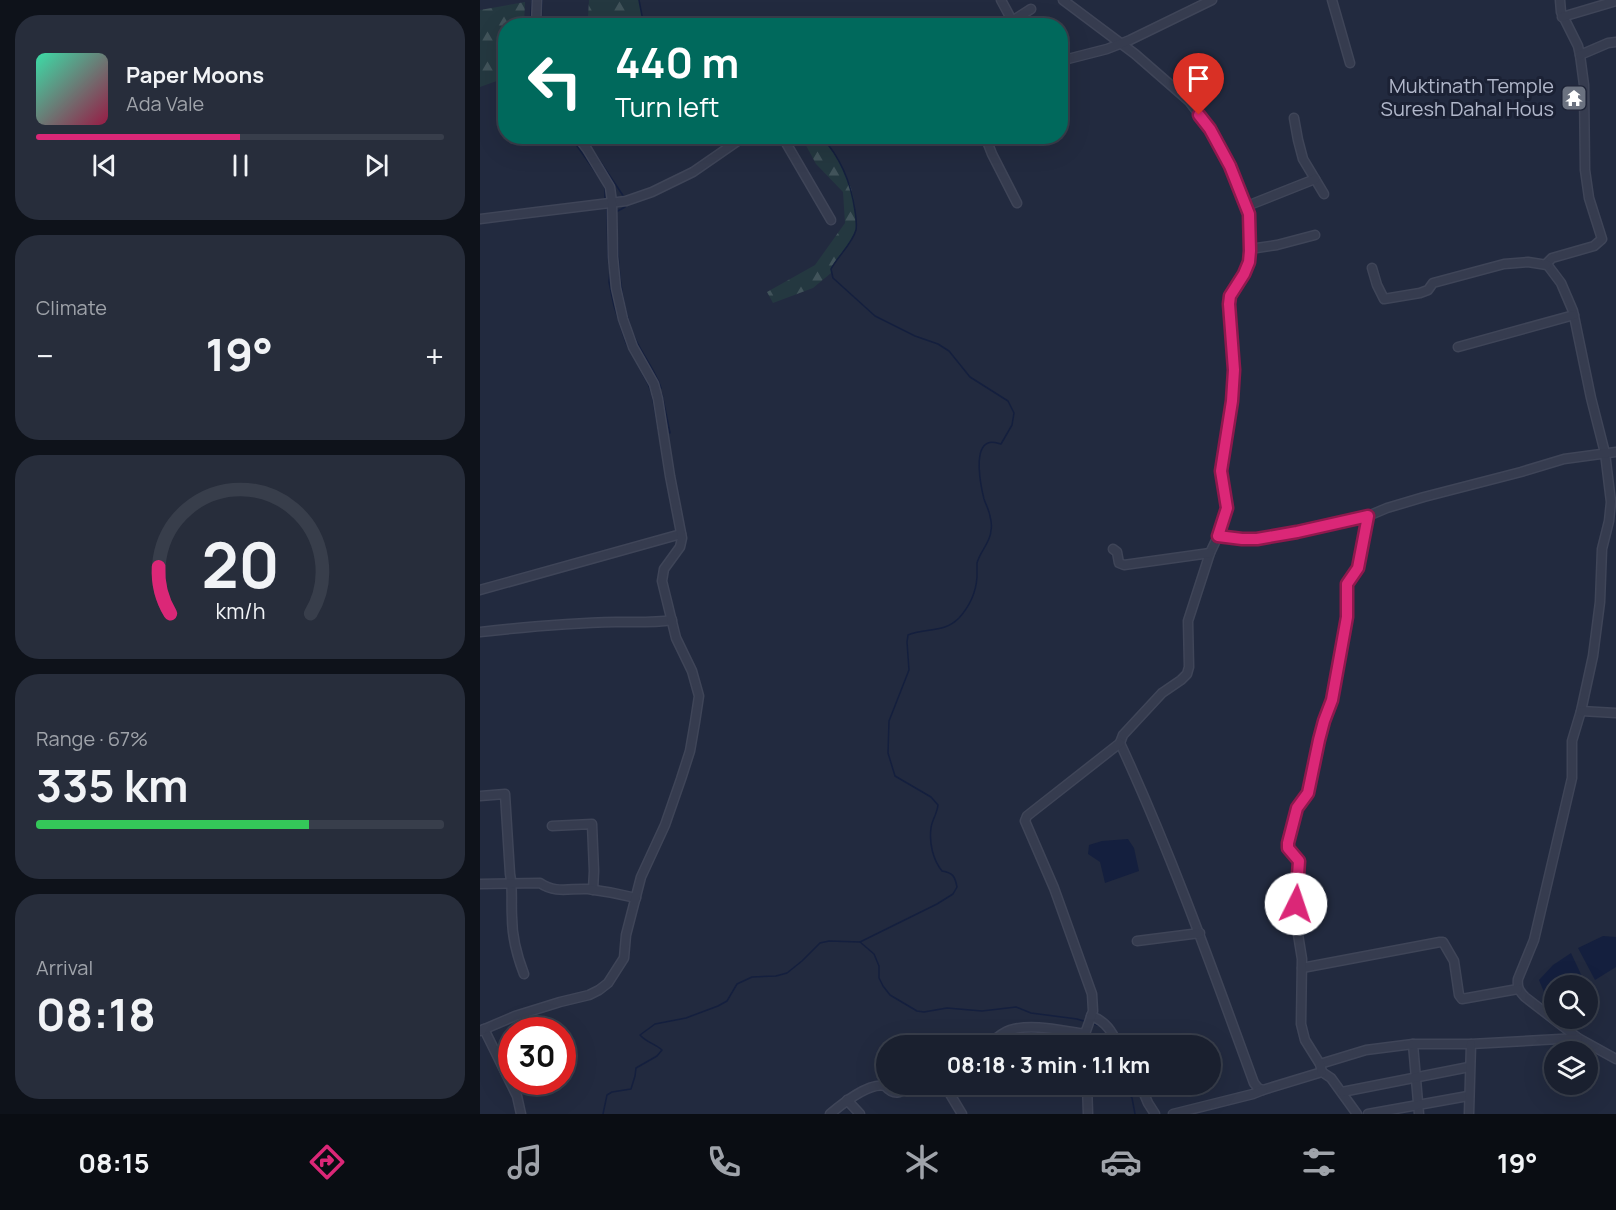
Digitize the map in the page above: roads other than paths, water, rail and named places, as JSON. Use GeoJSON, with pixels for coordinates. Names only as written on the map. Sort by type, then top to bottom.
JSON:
{"type":"FeatureCollection","features":[{"type":"Feature","properties":{"kind":"street"},"geometry":{"type":"LineString","coordinates":[[536,18],[537,0]]}},
{"type":"Feature","properties":{"kind":"street"},"geometry":{"type":"LineString","coordinates":[[1001,0],[1011,18]]}},
{"type":"Feature","properties":{"kind":"street"},"geometry":{"type":"LineString","coordinates":[[1063,0],[1121,43],[1189,101],[1210,129],[1230,166],[1247,206],[1250,249],[1249,262],[1230,296],[1229,304],[1234,370],[1232,401],[1221,471],[1227,508],[1188,621],[1189,667],[1187,674],[1162,693],[1123,735],[1120,743],[1027,816],[1025,821],[1054,888],[1092,994],[1093,1011],[1086,1035]]}},
{"type":"Feature","properties":{"kind":"street"},"geometry":{"type":"LineString","coordinates":[[1068,59],[1121,43],[1212,0]]}},
{"type":"Feature","properties":{"kind":"street"},"geometry":{"type":"LineString","coordinates":[[1332,0],[1350,63]]}},
{"type":"Feature","properties":{"kind":"street"},"geometry":{"type":"LineString","coordinates":[[1548,265],[1548,261],[1552,258],[1594,246],[1602,239],[1589,198],[1585,170],[1584,85],[1580,55],[1578,45],[1563,17],[1560,0]]}},
{"type":"Feature","properties":{"kind":"street"},"geometry":{"type":"LineString","coordinates":[[1563,17],[1616,2]]}},
{"type":"Feature","properties":{"kind":"street"},"geometry":{"type":"LineString","coordinates":[[1020,18],[1031,9]]}},
{"type":"Feature","properties":{"kind":"street"},"geometry":{"type":"LineString","coordinates":[[1580,55],[1608,42],[1616,42]]}},
{"type":"Feature","properties":{"kind":"street"},"geometry":{"type":"LineString","coordinates":[[1294,118],[1303,159],[1324,194]]}},
{"type":"Feature","properties":{"kind":"street"},"geometry":{"type":"LineString","coordinates":[[521,1114],[517,1096],[482,1030],[515,1016],[589,995],[608,983],[624,958],[626,935],[641,877],[665,825],[690,751],[699,696],[692,671],[676,638],[662,581],[664,569],[680,548],[681,534],[658,399],[654,384],[633,347],[616,288],[610,187],[584,144]]}},
{"type":"Feature","properties":{"kind":"street"},"geometry":{"type":"LineString","coordinates":[[480,219],[626,201],[652,192],[693,172],[733,144]]}},
{"type":"Feature","properties":{"kind":"street"},"geometry":{"type":"LineString","coordinates":[[787,144],[831,220]]}},
{"type":"Feature","properties":{"kind":"street"},"geometry":{"type":"LineString","coordinates":[[988,144],[1017,203]]}},
{"type":"Feature","properties":{"kind":"street"},"geometry":{"type":"LineString","coordinates":[[1247,206],[1315,179]]}},
{"type":"Feature","properties":{"kind":"street"},"geometry":{"type":"LineString","coordinates":[[1250,249],[1315,235]]}},
{"type":"Feature","properties":{"kind":"street"},"geometry":{"type":"LineString","coordinates":[[1372,268],[1384,300],[1420,293],[1428,290],[1433,283],[1504,264],[1528,262],[1548,265],[1561,283],[1574,315],[1605,453],[1611,502],[1602,549],[1600,602],[1594,645],[1581,711],[1572,741],[1572,778],[1534,940],[1518,979],[1518,989],[1524,997],[1578,1038],[1616,1059]]}},
{"type":"Feature","properties":{"kind":"street"},"geometry":{"type":"LineString","coordinates":[[1458,347],[1574,315]]}},
{"type":"Feature","properties":{"kind":"street"},"geometry":{"type":"LineString","coordinates":[[1218,536],[1257,539],[1297,532],[1368,516],[1424,496],[1564,459],[1616,452]]}},
{"type":"Feature","properties":{"kind":"street"},"geometry":{"type":"LineString","coordinates":[[1357,1114],[1321,1068],[1305,1040],[1301,1024],[1302,959],[1296,922],[1299,861],[1288,848],[1288,843],[1297,808],[1308,793],[1319,740],[1332,700],[1347,617],[1347,584],[1358,568],[1368,516]]}},
{"type":"Feature","properties":{"kind":"street"},"geometry":{"type":"LineString","coordinates":[[480,590],[681,534]]}},
{"type":"Feature","properties":{"kind":"street"},"geometry":{"type":"LineString","coordinates":[[1113,549],[1116,551],[1119,563],[1124,565],[1210,552]]}},
{"type":"Feature","properties":{"kind":"street"},"geometry":{"type":"LineString","coordinates":[[480,632],[525,627],[672,620]]}},
{"type":"Feature","properties":{"kind":"street"},"geometry":{"type":"LineString","coordinates":[[1581,711],[1616,713]]}},
{"type":"Feature","properties":{"kind":"street"},"geometry":{"type":"LineString","coordinates":[[1120,743],[1148,804],[1200,933],[1254,1083],[1263,1090]]}},
{"type":"Feature","properties":{"kind":"street"},"geometry":{"type":"LineString","coordinates":[[480,796],[504,794],[512,884],[513,934],[518,959],[524,974]]}},
{"type":"Feature","properties":{"kind":"street"},"geometry":{"type":"LineString","coordinates":[[552,826],[592,824],[593,890]]}},
{"type":"Feature","properties":{"kind":"street"},"geometry":{"type":"LineString","coordinates":[[480,884],[540,883],[548,889],[593,890],[636,898]]}},
{"type":"Feature","properties":{"kind":"street"},"geometry":{"type":"LineString","coordinates":[[1137,941],[1200,933]]}},
{"type":"Feature","properties":{"kind":"street"},"geometry":{"type":"LineString","coordinates":[[1302,968],[1443,942],[1454,961],[1459,995],[1462,999],[1518,989]]}},
{"type":"Feature","properties":{"kind":"street"},"geometry":{"type":"LineString","coordinates":[[1091,1017],[1103,1021],[1113,1035]]}},
{"type":"Feature","properties":{"kind":"street"},"geometry":{"type":"LineString","coordinates":[[1001,1035],[1012,1029],[1035,1027],[1086,1031]]}},
{"type":"Feature","properties":{"kind":"street"},"geometry":{"type":"LineString","coordinates":[[1173,1114],[1253,1094],[1366,1050],[1413,1044],[1470,1044],[1578,1038]]}},
{"type":"Feature","properties":{"kind":"street"},"geometry":{"type":"LineString","coordinates":[[1413,1044],[1418,1110]]}},
{"type":"Feature","properties":{"kind":"street"},"geometry":{"type":"LineString","coordinates":[[1469,1114],[1470,1044]]}},
{"type":"Feature","properties":{"kind":"street"},"geometry":{"type":"LineString","coordinates":[[1342,1092],[1469,1067]]}},
{"type":"Feature","properties":{"kind":"street"},"geometry":{"type":"LineString","coordinates":[[830,1114],[847,1100],[876,1085]]}},
{"type":"Feature","properties":{"kind":"street"},"geometry":{"type":"LineString","coordinates":[[951,1095],[962,1114]]}},
{"type":"Feature","properties":{"kind":"street"},"geometry":{"type":"LineString","coordinates":[[1087,1095],[1088,1114]]}},
{"type":"Feature","properties":{"kind":"street"},"geometry":{"type":"LineString","coordinates":[[1145,1095],[1155,1114]]}},
{"type":"Feature","properties":{"kind":"street"},"geometry":{"type":"LineString","coordinates":[[1368,1114],[1418,1110],[1468,1096]]}},
{"type":"Feature","properties":{"kind":"street"},"geometry":{"type":"LineString","coordinates":[[847,1100],[860,1114]]}},
{"type":"Feature","properties":{"kind":"water"},"geometry":{"type":"Polygon","coordinates":[[[1128,839],[1134,848],[1139,871],[1105,883],[1100,862],[1088,854],[1089,845],[1102,841],[1128,839]]]}},
{"type":"Feature","properties":{"kind":"water"},"geometry":{"type":"Polygon","coordinates":[[[1603,936],[1616,937],[1616,967],[1598,978],[1598,975],[1592,975],[1578,948],[1603,936]]]}},
{"type":"Feature","properties":{"kind":"water"},"geometry":{"type":"Polygon","coordinates":[[[1571,953],[1581,975],[1544,975],[1544,992],[1539,980],[1553,965],[1571,953]]]}},
{"type":"Feature","properties":{"kind":"waterway"},"geometry":{"type":"LineString","coordinates":[[531,18],[532,0]]}},
{"type":"Feature","properties":{"kind":"waterway"},"geometry":{"type":"LineString","coordinates":[[541,18],[542,0]]}},
{"type":"Feature","properties":{"kind":"waterway"},"geometry":{"type":"LineString","coordinates":[[639,0],[642,18]]}},
{"type":"Feature","properties":{"kind":"waterway"},"geometry":{"type":"LineString","coordinates":[[576,144],[599,177]]}},
{"type":"Feature","properties":{"kind":"waterway"},"geometry":{"type":"LineString","coordinates":[[588,144],[624,197]]}},
{"type":"Feature","properties":{"kind":"waterway"},"geometry":{"type":"LineString","coordinates":[[603,1114],[607,1095],[631,1089],[636,1068],[657,1056],[662,1050],[640,1035],[655,1024],[686,1018],[718,1006],[727,1001],[737,984],[752,977],[787,973],[820,943],[860,942],[937,904],[953,894],[957,887],[953,876],[939,867],[932,851],[931,828],[938,805],[931,797],[895,776],[888,753],[889,721],[909,670],[908,635],[953,623],[963,614],[969,604],[976,583],[977,563],[991,534],[990,514],[984,499],[979,460],[983,447],[988,443],[1001,444],[1012,425],[1014,413],[1008,401],[970,377],[949,351],[875,316],[833,278],[831,269],[854,235],[856,221],[851,190],[844,171],[827,144]]}},
{"type":"Feature","properties":{"kind":"waterway"},"geometry":{"type":"LineString","coordinates":[[604,184],[605,200]]}},
{"type":"Feature","properties":{"kind":"waterway"},"geometry":{"type":"LineString","coordinates":[[625,205],[616,212],[624,302],[635,338],[661,388]]}},
{"type":"Feature","properties":{"kind":"waterway"},"geometry":{"type":"LineString","coordinates":[[607,207],[609,282],[614,306],[626,343],[652,394],[660,440]]}},
{"type":"Feature","properties":{"kind":"waterway"},"geometry":{"type":"LineString","coordinates":[[662,394],[670,433]]}},
{"type":"Feature","properties":{"kind":"waterway"},"geometry":{"type":"LineString","coordinates":[[860,942],[874,954],[879,966],[879,978],[890,995],[917,1011],[947,1008],[982,1011],[1016,1007],[1031,1013],[1087,1022]]}},
{"type":"Feature","properties":{"kind":"waterway"},"geometry":{"type":"LineString","coordinates":[[1091,1023],[1101,1026]]}},
{"type":"Feature","properties":{"kind":"waterway"},"geometry":{"type":"LineString","coordinates":[[1130,1095],[1135,1114]]}},
{"type":"Feature","properties":{"kind":"place","name":"Muktinath Temple Suresh Dahal Hous"},"geometry":{"type":"Point","coordinates":[1574,98]}}]}
